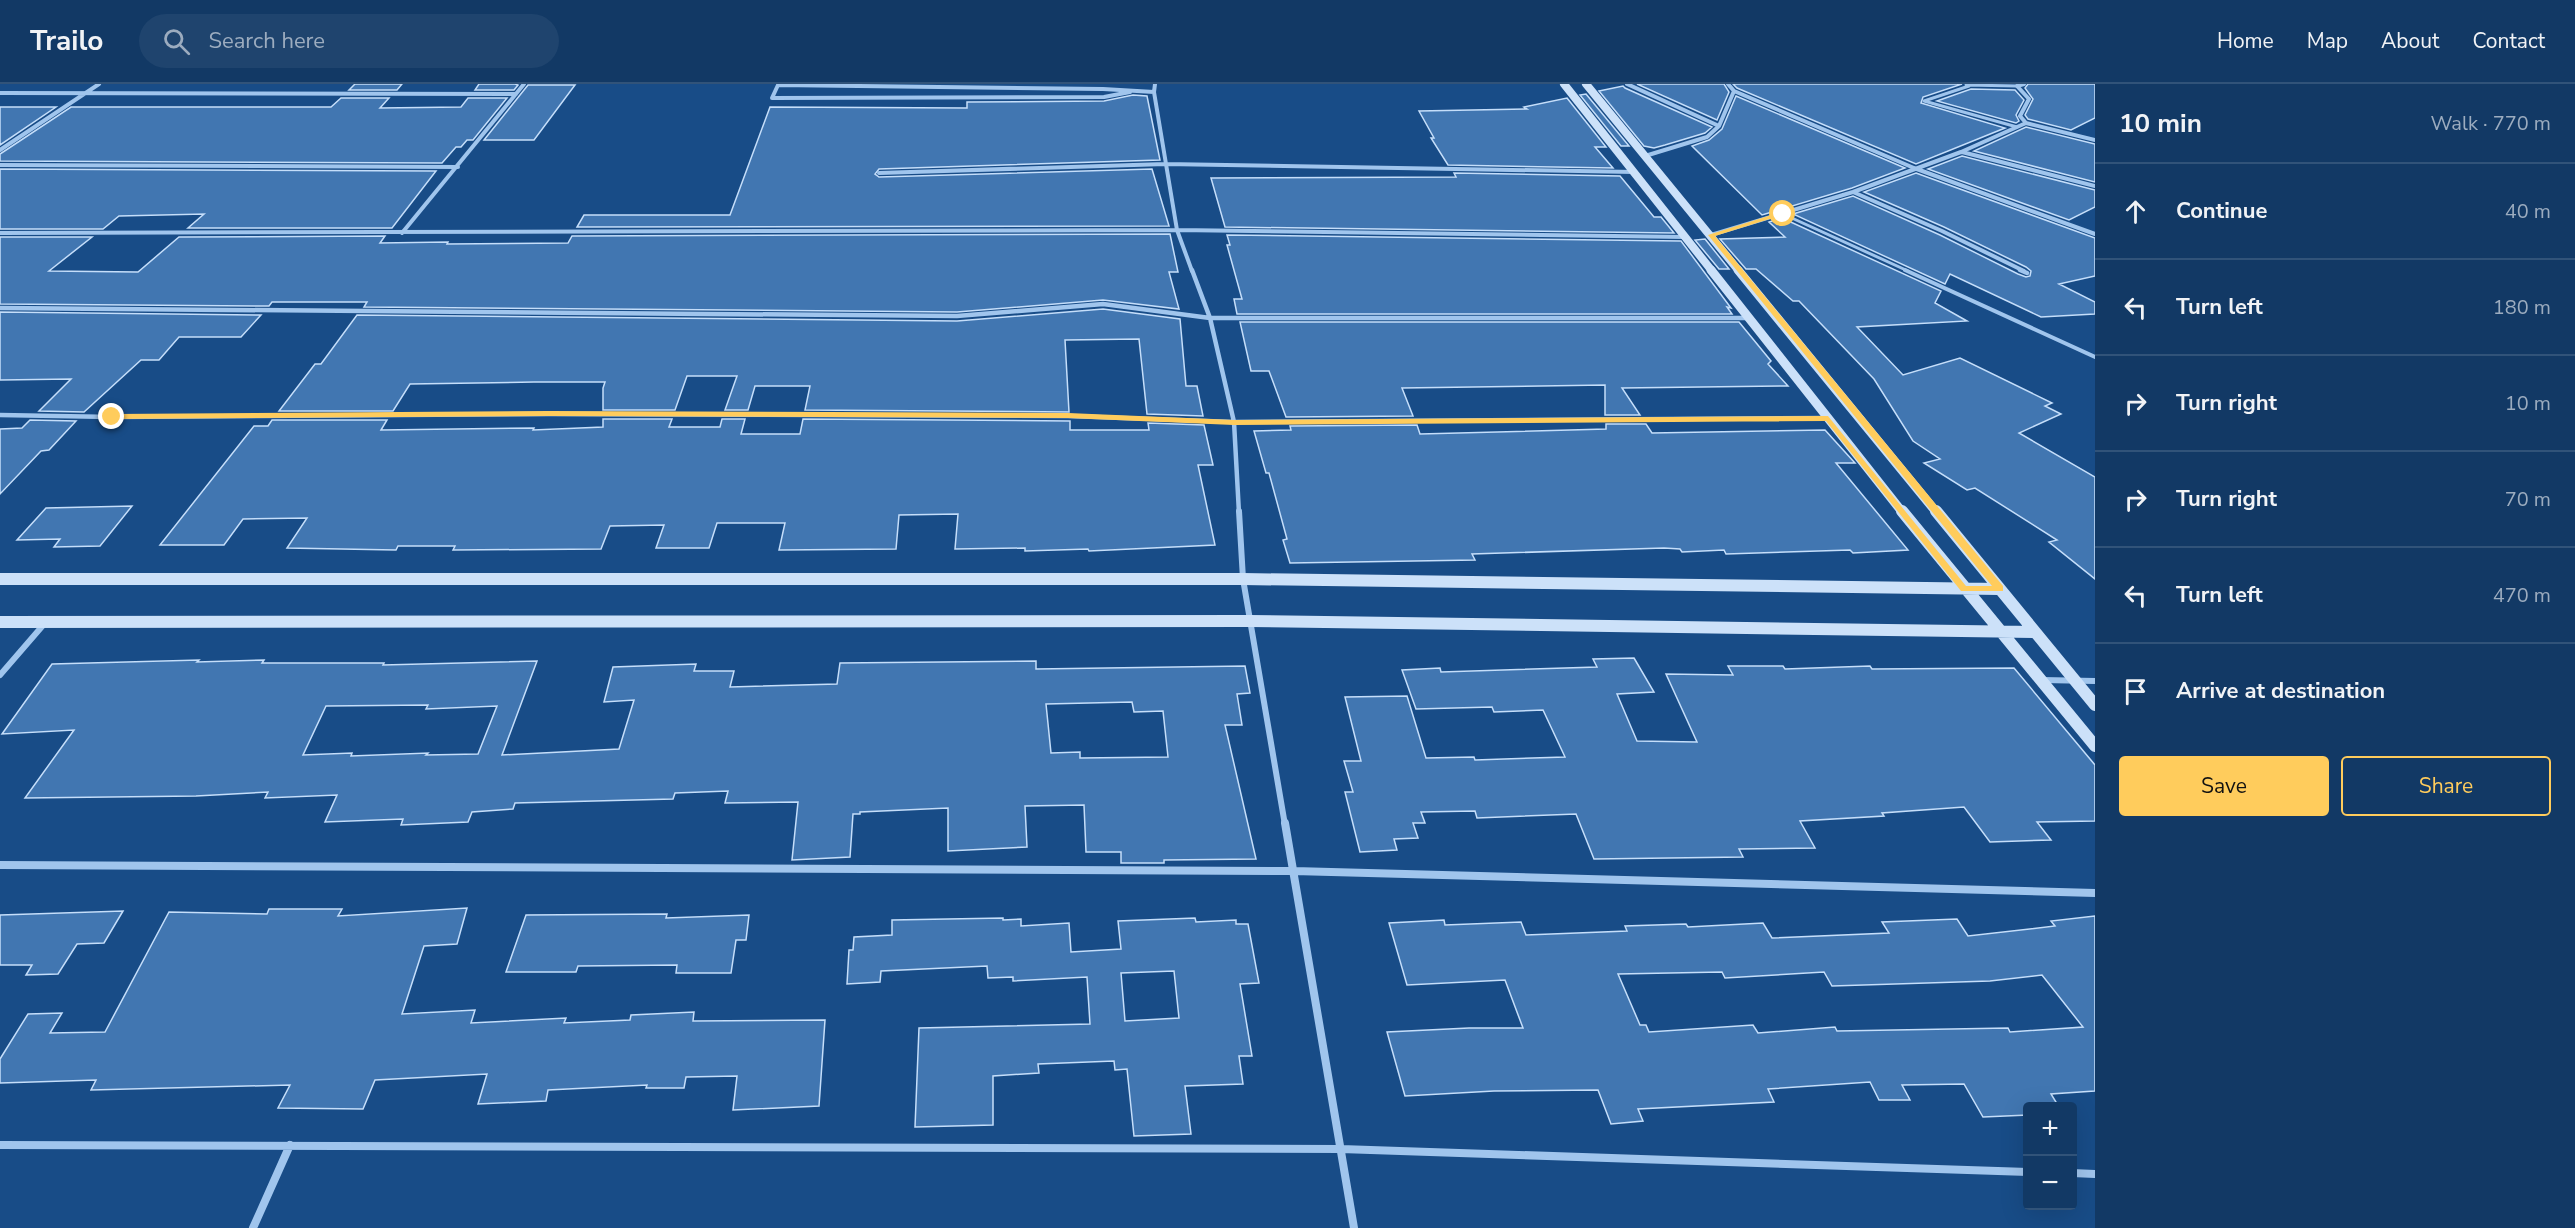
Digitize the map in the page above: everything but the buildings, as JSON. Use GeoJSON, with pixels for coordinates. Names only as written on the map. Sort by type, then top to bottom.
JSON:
{"type":"FeatureCollection","features":[{"type":"Feature","properties":{"kind":"main road"},"geometry":{"type":"LineString","coordinates":[[1564,84],[1964,589],[2095,746]]}},
{"type":"Feature","properties":{"kind":"main road"},"geometry":{"type":"LineString","coordinates":[[1586,84],[2095,705]]}},
{"type":"Feature","properties":{"kind":"main road"},"geometry":{"type":"LineString","coordinates":[[0,579],[1243,579],[1999,589]]}},
{"type":"Feature","properties":{"kind":"main road"},"geometry":{"type":"LineString","coordinates":[[0,622],[1250,621],[2036,632]]}},
{"type":"Feature","properties":{"kind":"street"},"geometry":{"type":"LineString","coordinates":[[0,150],[99,84]]}},
{"type":"Feature","properties":{"kind":"street"},"geometry":{"type":"LineString","coordinates":[[402,232],[458,167],[524,84]]}},
{"type":"Feature","properties":{"kind":"street"},"geometry":{"type":"LineString","coordinates":[[1155,84],[1154,92],[1177,230],[1210,318],[1234,422],[1243,579],[1354,1228]]}},
{"type":"Feature","properties":{"kind":"street"},"geometry":{"type":"LineString","coordinates":[[1627,84],[1719,126]]}},
{"type":"Feature","properties":{"kind":"street"},"geometry":{"type":"LineString","coordinates":[[1728,84],[1734,91],[1914,168],[2095,234]]}},
{"type":"Feature","properties":{"kind":"street"},"geometry":{"type":"LineString","coordinates":[[1964,84],[1969,86]]}},
{"type":"Feature","properties":{"kind":"street"},"geometry":{"type":"LineString","coordinates":[[2017,127],[1924,101],[1969,86],[2024,84]]}},
{"type":"Feature","properties":{"kind":"street"},"geometry":{"type":"LineString","coordinates":[[1130,92],[1104,98],[772,98],[778,86],[1103,89],[1154,92]]}},
{"type":"Feature","properties":{"kind":"street"},"geometry":{"type":"LineString","coordinates":[[2017,86],[2030,99],[2020,116],[2026,123],[2095,140]]}},
{"type":"Feature","properties":{"kind":"street"},"geometry":{"type":"LineString","coordinates":[[1645,156],[1707,137],[1719,126],[1734,91]]}},
{"type":"Feature","properties":{"kind":"street"},"geometry":{"type":"LineString","coordinates":[[0,93],[516,94]]}},
{"type":"Feature","properties":{"kind":"street"},"geometry":{"type":"LineString","coordinates":[[1711,235],[1853,192],[1961,152],[2026,123]]}},
{"type":"Feature","properties":{"kind":"street"},"geometry":{"type":"LineString","coordinates":[[1961,152],[2095,186]]}},
{"type":"Feature","properties":{"kind":"street"},"geometry":{"type":"LineString","coordinates":[[879,173],[1165,164],[1635,172]]}},
{"type":"Feature","properties":{"kind":"street"},"geometry":{"type":"LineString","coordinates":[[0,165],[458,167]]}},
{"type":"Feature","properties":{"kind":"street"},"geometry":{"type":"LineString","coordinates":[[1853,192],[1942,231],[2027,273]]}},
{"type":"Feature","properties":{"kind":"street"},"geometry":{"type":"LineString","coordinates":[[0,233],[1177,230],[1685,237]]}},
{"type":"Feature","properties":{"kind":"street"},"geometry":{"type":"LineString","coordinates":[[0,308],[957,316],[1103,304],[1210,318],[1750,318]]}},
{"type":"Feature","properties":{"kind":"street"},"geometry":{"type":"LineString","coordinates":[[0,415],[124,417],[561,414],[1044,416],[1234,422],[1828,418]]}},
{"type":"Feature","properties":{"kind":"street"},"geometry":{"type":"LineString","coordinates":[[0,675],[45,622]]}},
{"type":"Feature","properties":{"kind":"street"},"geometry":{"type":"LineString","coordinates":[[2042,680],[2095,681]]}},
{"type":"Feature","properties":{"kind":"street"},"geometry":{"type":"LineString","coordinates":[[0,865],[1293,871],[2095,893]]}},
{"type":"Feature","properties":{"kind":"street"},"geometry":{"type":"LineString","coordinates":[[0,1145],[1341,1149],[2023,1172]]}},
{"type":"Feature","properties":{"kind":"street"},"geometry":{"type":"LineString","coordinates":[[253,1228],[290,1145]]}},
{"type":"Feature","properties":{"kind":"street"},"geometry":{"type":"LineString","coordinates":[[2077,1173],[2095,1174]]}},
{"type":"Feature","properties":{"kind":"lane"},"geometry":{"type":"LineString","coordinates":[[1783,214],[2095,357]]}},
{"type":"Feature","properties":{"kind":"route"},"geometry":{"type":"LineString","coordinates":[[112,417],[549,414],[1068,416],[1234,422],[1828,418],[1964,589],[1999,589],[1711,235],[1783,214]]}}]}
